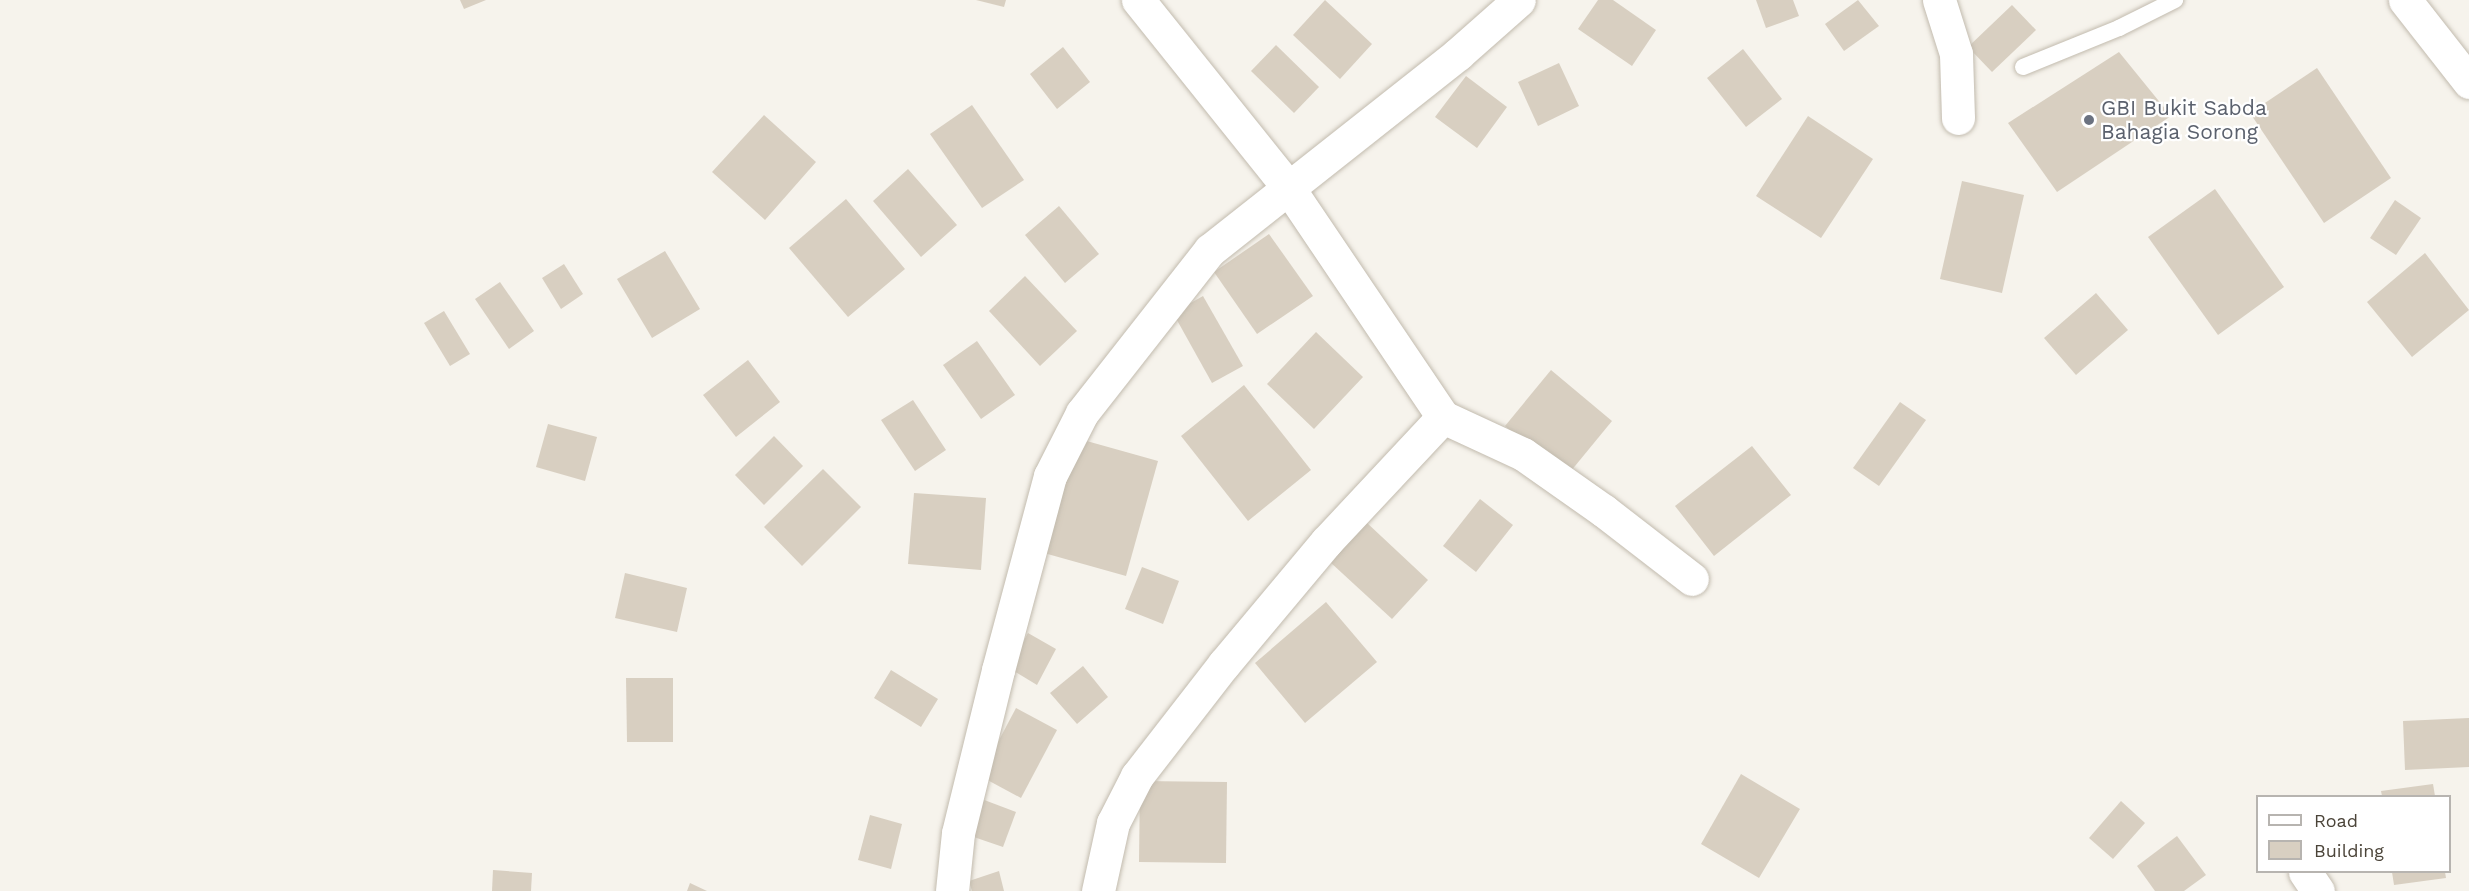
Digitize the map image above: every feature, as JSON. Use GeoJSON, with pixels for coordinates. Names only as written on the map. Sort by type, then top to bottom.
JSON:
{"type":"FeatureCollection","features":[{"type":"Feature","properties":{"kind":"street"},"geometry":{"type":"LineString","coordinates":[[1138,0],[1288,187],[1443,417],[1523,454],[1604,511],[1692,579]]}},
{"type":"Feature","properties":{"kind":"street"},"geometry":{"type":"LineString","coordinates":[[952,891],[958,833],[998,670],[1050,476],[1082,413],[1210,250],[1458,54],[1519,0]]}},
{"type":"Feature","properties":{"kind":"street"},"geometry":{"type":"LineString","coordinates":[[1938,0],[1956,54],[1958,117]]}},
{"type":"Feature","properties":{"kind":"street"},"geometry":{"type":"LineString","coordinates":[[2405,0],[2469,82]]}},
{"type":"Feature","properties":{"kind":"street"},"geometry":{"type":"LineString","coordinates":[[1098,891],[1113,823],[1137,776],[1224,664],[1326,542],[1443,417]]}},
{"type":"Feature","properties":{"kind":"street"},"geometry":{"type":"LineString","coordinates":[[2306,873],[2318,891]]}},
{"type":"Feature","properties":{"kind":"lane"},"geometry":{"type":"LineString","coordinates":[[2023,68],[2119,28],[2175,0]]}},
{"type":"Feature","properties":{"kind":"building"},"geometry":{"type":"Polygon","coordinates":[[[460,0],[486,0],[464,9],[460,0]]]}},
{"type":"Feature","properties":{"kind":"building"},"geometry":{"type":"Polygon","coordinates":[[[976,0],[1006,0],[1004,7],[976,0]]]}},
{"type":"Feature","properties":{"kind":"building"},"geometry":{"type":"Polygon","coordinates":[[[1325,0],[1372,44],[1340,79],[1293,35],[1325,0]]]}},
{"type":"Feature","properties":{"kind":"building"},"geometry":{"type":"Polygon","coordinates":[[[1598,0],[1613,0],[1656,30],[1632,66],[1578,29],[1598,0]]]}},
{"type":"Feature","properties":{"kind":"building"},"geometry":{"type":"Polygon","coordinates":[[[1756,0],[1793,0],[1799,16],[1766,28],[1756,0]]]}},
{"type":"Feature","properties":{"kind":"building"},"geometry":{"type":"Polygon","coordinates":[[[1858,0],[1879,26],[1844,51],[1825,24],[1858,0]]]}},
{"type":"Feature","properties":{"kind":"building"},"geometry":{"type":"Polygon","coordinates":[[[2012,5],[2036,30],[1992,72],[1968,47],[2012,5]]]}},
{"type":"Feature","properties":{"kind":"building"},"geometry":{"type":"Polygon","coordinates":[[[1276,45],[1319,87],[1294,113],[1251,71],[1276,45]]]}},
{"type":"Feature","properties":{"kind":"building"},"geometry":{"type":"Polygon","coordinates":[[[1063,47],[1090,82],[1057,109],[1030,74],[1063,47]]]}},
{"type":"Feature","properties":{"kind":"building"},"geometry":{"type":"Polygon","coordinates":[[[1743,49],[1782,99],[1746,127],[1707,78],[1743,49]]]}},
{"type":"Feature","properties":{"kind":"building","name":"GBI Bukit Sabda Bahagia Sorong"},"geometry":{"type":"Polygon","coordinates":[[[2119,52],[2171,116],[2057,192],[2008,123],[2119,52]]]}},
{"type":"Feature","properties":{"kind":"building"},"geometry":{"type":"Polygon","coordinates":[[[1559,63],[1579,106],[1538,126],[1518,82],[1559,63]]]}},
{"type":"Feature","properties":{"kind":"building"},"geometry":{"type":"Polygon","coordinates":[[[2317,68],[2391,178],[2324,223],[2250,113],[2317,68]]]}},
{"type":"Feature","properties":{"kind":"building"},"geometry":{"type":"Polygon","coordinates":[[[1466,76],[1507,107],[1477,148],[1435,117],[1466,76]]]}},
{"type":"Feature","properties":{"kind":"building"},"geometry":{"type":"Polygon","coordinates":[[[972,105],[1024,180],[982,208],[930,134],[972,105]]]}},
{"type":"Feature","properties":{"kind":"building"},"geometry":{"type":"Polygon","coordinates":[[[764,115],[816,162],[765,220],[712,172],[764,115]]]}},
{"type":"Feature","properties":{"kind":"building"},"geometry":{"type":"Polygon","coordinates":[[[1808,116],[1873,159],[1821,238],[1756,196],[1808,116]]]}},
{"type":"Feature","properties":{"kind":"building"},"geometry":{"type":"Polygon","coordinates":[[[908,169],[957,225],[921,257],[873,201],[908,169]]]}},
{"type":"Feature","properties":{"kind":"building"},"geometry":{"type":"Polygon","coordinates":[[[1962,181],[2024,195],[2002,293],[1940,279],[1962,181]]]}},
{"type":"Feature","properties":{"kind":"building"},"geometry":{"type":"Polygon","coordinates":[[[2215,189],[2284,287],[2218,335],[2148,237],[2215,189]]]}},
{"type":"Feature","properties":{"kind":"building"},"geometry":{"type":"Polygon","coordinates":[[[846,199],[905,269],[848,317],[789,248],[846,199]]]}},
{"type":"Feature","properties":{"kind":"building"},"geometry":{"type":"Polygon","coordinates":[[[2395,200],[2421,218],[2396,255],[2370,238],[2395,200]]]}},
{"type":"Feature","properties":{"kind":"building"},"geometry":{"type":"Polygon","coordinates":[[[1059,206],[1099,254],[1065,283],[1025,235],[1059,206]]]}},
{"type":"Feature","properties":{"kind":"building"},"geometry":{"type":"Polygon","coordinates":[[[1269,234],[1313,296],[1257,334],[1214,272],[1269,234]]]}},
{"type":"Feature","properties":{"kind":"building"},"geometry":{"type":"Polygon","coordinates":[[[665,251],[700,309],[652,338],[617,279],[665,251]]]}},
{"type":"Feature","properties":{"kind":"building"},"geometry":{"type":"Polygon","coordinates":[[[2425,253],[2469,310],[2412,357],[2367,302],[2425,253]]]}},
{"type":"Feature","properties":{"kind":"building"},"geometry":{"type":"Polygon","coordinates":[[[564,264],[583,294],[561,309],[542,278],[564,264]]]}},
{"type":"Feature","properties":{"kind":"building"},"geometry":{"type":"Polygon","coordinates":[[[1025,276],[1077,331],[1040,366],[989,311],[1025,276]]]}},
{"type":"Feature","properties":{"kind":"building"},"geometry":{"type":"Polygon","coordinates":[[[500,282],[534,331],[509,349],[475,299],[500,282]]]}},
{"type":"Feature","properties":{"kind":"building"},"geometry":{"type":"Polygon","coordinates":[[[2096,293],[2128,330],[2076,375],[2044,338],[2096,293]]]}},
{"type":"Feature","properties":{"kind":"building"},"geometry":{"type":"Polygon","coordinates":[[[1203,296],[1243,366],[1212,383],[1173,313],[1203,296]]]}},
{"type":"Feature","properties":{"kind":"building"},"geometry":{"type":"Polygon","coordinates":[[[444,311],[470,354],[450,366],[424,323],[444,311]]]}},
{"type":"Feature","properties":{"kind":"building"},"geometry":{"type":"Polygon","coordinates":[[[1316,332],[1363,377],[1314,429],[1267,384],[1316,332]]]}},
{"type":"Feature","properties":{"kind":"building"},"geometry":{"type":"Polygon","coordinates":[[[977,341],[1015,395],[981,419],[943,365],[977,341]]]}},
{"type":"Feature","properties":{"kind":"building"},"geometry":{"type":"Polygon","coordinates":[[[748,360],[780,402],[736,437],[703,395],[748,360]]]}},
{"type":"Feature","properties":{"kind":"building"},"geometry":{"type":"Polygon","coordinates":[[[1551,370],[1612,421],[1566,477],[1505,426],[1551,370]]]}},
{"type":"Feature","properties":{"kind":"building"},"geometry":{"type":"Polygon","coordinates":[[[1244,385],[1311,470],[1248,521],[1181,436],[1244,385]]]}},
{"type":"Feature","properties":{"kind":"building"},"geometry":{"type":"Polygon","coordinates":[[[913,400],[946,450],[915,471],[881,420],[913,400]]]}},
{"type":"Feature","properties":{"kind":"building"},"geometry":{"type":"Polygon","coordinates":[[[1900,402],[1926,420],[1879,486],[1853,468],[1900,402]]]}},
{"type":"Feature","properties":{"kind":"building"},"geometry":{"type":"Polygon","coordinates":[[[548,424],[597,437],[585,481],[536,467],[548,424]]]}},
{"type":"Feature","properties":{"kind":"building"},"geometry":{"type":"Polygon","coordinates":[[[774,436],[803,466],[764,505],[735,475],[774,436]]]}},
{"type":"Feature","properties":{"kind":"building"},"geometry":{"type":"Polygon","coordinates":[[[1076,438],[1158,461],[1126,576],[1044,553],[1076,438]]]}},
{"type":"Feature","properties":{"kind":"building"},"geometry":{"type":"Polygon","coordinates":[[[1752,446],[1791,495],[1714,556],[1675,506],[1752,446]]]}},
{"type":"Feature","properties":{"kind":"building"},"geometry":{"type":"Polygon","coordinates":[[[823,469],[861,507],[802,566],[764,527],[823,469]]]}},
{"type":"Feature","properties":{"kind":"building"},"geometry":{"type":"Polygon","coordinates":[[[914,493],[986,498],[981,570],[908,564],[914,493]]]}},
{"type":"Feature","properties":{"kind":"building"},"geometry":{"type":"Polygon","coordinates":[[[1480,499],[1513,525],[1476,572],[1443,546],[1480,499]]]}},
{"type":"Feature","properties":{"kind":"building"},"geometry":{"type":"Polygon","coordinates":[[[1366,522],[1428,580],[1392,619],[1330,562],[1366,522]]]}},
{"type":"Feature","properties":{"kind":"building"},"geometry":{"type":"Polygon","coordinates":[[[1142,567],[1179,581],[1163,624],[1125,609],[1142,567]]]}},
{"type":"Feature","properties":{"kind":"building"},"geometry":{"type":"Polygon","coordinates":[[[625,573],[687,588],[677,632],[615,618],[625,573]]]}},
{"type":"Feature","properties":{"kind":"building"},"geometry":{"type":"Polygon","coordinates":[[[1326,602],[1377,662],[1305,723],[1255,663],[1326,602]]]}},
{"type":"Feature","properties":{"kind":"building"},"geometry":{"type":"Polygon","coordinates":[[[1028,633],[1056,649],[1037,685],[1009,668],[1028,633]]]}},
{"type":"Feature","properties":{"kind":"building"},"geometry":{"type":"Polygon","coordinates":[[[1083,666],[1108,697],[1077,724],[1050,693],[1083,666]]]}},
{"type":"Feature","properties":{"kind":"building"},"geometry":{"type":"Polygon","coordinates":[[[891,670],[938,699],[921,727],[874,698],[891,670]]]}},
{"type":"Feature","properties":{"kind":"building"},"geometry":{"type":"Polygon","coordinates":[[[626,678],[673,678],[673,742],[627,742],[626,678]]]}},
{"type":"Feature","properties":{"kind":"building"},"geometry":{"type":"Polygon","coordinates":[[[1016,708],[1057,730],[1021,798],[980,776],[1016,708]]]}},
{"type":"Feature","properties":{"kind":"building"},"geometry":{"type":"Polygon","coordinates":[[[2469,718],[2469,767],[2405,770],[2403,721],[2469,718]]]}},
{"type":"Feature","properties":{"kind":"building"},"geometry":{"type":"Polygon","coordinates":[[[1741,774],[1800,809],[1759,878],[1701,844],[1741,774]]]}},
{"type":"Feature","properties":{"kind":"building"},"geometry":{"type":"Polygon","coordinates":[[[1140,781],[1227,782],[1226,863],[1139,862],[1140,781]]]}},
{"type":"Feature","properties":{"kind":"building"},"geometry":{"type":"Polygon","coordinates":[[[2433,784],[2435,795],[2382,795],[2381,791],[2433,784]]]}},
{"type":"Feature","properties":{"kind":"building"},"geometry":{"type":"Polygon","coordinates":[[[979,798],[1016,812],[1003,847],[965,834],[979,798]]]}},
{"type":"Feature","properties":{"kind":"building"},"geometry":{"type":"Polygon","coordinates":[[[2121,801],[2145,823],[2113,859],[2089,838],[2121,801]]]}},
{"type":"Feature","properties":{"kind":"building"},"geometry":{"type":"Polygon","coordinates":[[[870,815],[902,824],[891,869],[858,860],[870,815]]]}},
{"type":"Feature","properties":{"kind":"building"},"geometry":{"type":"Polygon","coordinates":[[[2177,836],[2206,875],[2184,891],[2155,891],[2137,866],[2177,836]]]}},
{"type":"Feature","properties":{"kind":"building"},"geometry":{"type":"Polygon","coordinates":[[[493,870],[532,873],[531,891],[492,891],[493,870]]]}},
{"type":"Feature","properties":{"kind":"building"},"geometry":{"type":"Polygon","coordinates":[[[999,871],[1004,891],[972,891],[969,881],[999,871]]]}},
{"type":"Feature","properties":{"kind":"building"},"geometry":{"type":"Polygon","coordinates":[[[2392,873],[2445,873],[2446,878],[2394,885],[2392,873]]]}},
{"type":"Feature","properties":{"kind":"building"},"geometry":{"type":"Polygon","coordinates":[[[690,883],[707,891],[687,891],[690,883]]]}},
{"type":"Feature","properties":{"kind":"place","name":"GBI Bukit Sabda Bahagia Sorong"},"geometry":{"type":"Point","coordinates":[2089,120]}}]}
